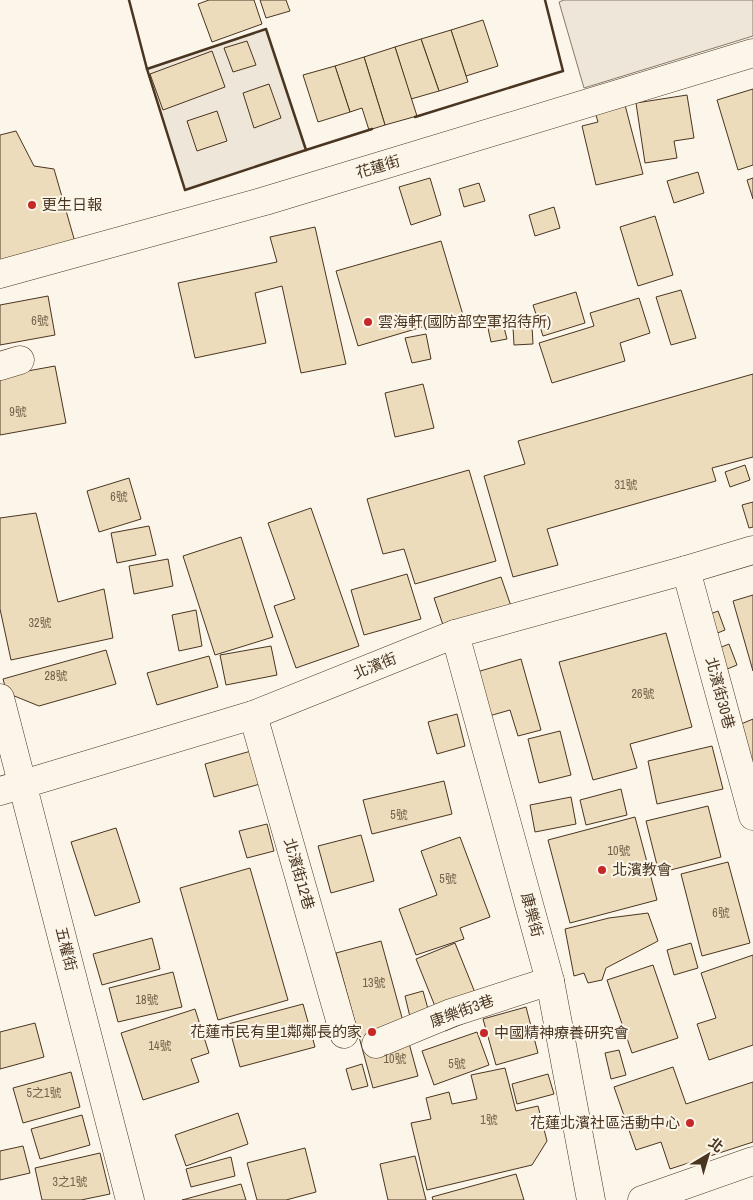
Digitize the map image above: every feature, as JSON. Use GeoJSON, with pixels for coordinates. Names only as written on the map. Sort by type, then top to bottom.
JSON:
{"type":"FeatureCollection","features":[{"type":"Feature","properties":{"kind":"street","name":"花蓮街"},"geometry":{"type":"LineString","coordinates":[[0,274],[265,201],[753,53]]}},
{"type":"Feature","properties":{"kind":"street","name":"北濱街"},"geometry":{"type":"LineString","coordinates":[[12,788],[253,715],[455,634],[753,550]]}},
{"type":"Feature","properties":{"kind":"street","name":"北濱街30巷"},"geometry":{"type":"LineString","coordinates":[[686,570],[753,816]]}},
{"type":"Feature","properties":{"kind":"street","name":"康樂街"},"geometry":{"type":"LineString","coordinates":[[455,634],[550,981],[592,1200]]}},
{"type":"Feature","properties":{"kind":"street","name":"五權街"},"geometry":{"type":"LineString","coordinates":[[0,698],[12,788],[130,1200]]}},
{"type":"Feature","properties":{"kind":"street","name":"北濱街12巷"},"geometry":{"type":"LineString","coordinates":[[253,715],[344,1034]]}},
{"type":"Feature","properties":{"kind":"street","name":"康樂街3巷"},"geometry":{"type":"LineString","coordinates":[[376,1044],[451,1013],[550,981]]}},
{"type":"Feature","properties":{"kind":"street"},"geometry":{"type":"LineString","coordinates":[[642,1200],[753,1161]]}},
{"type":"Feature","properties":{"kind":"shaded area"},"geometry":{"type":"Polygon","coordinates":[[[564,0],[753,0],[753,36],[584,88],[559,2],[564,0]]]}},
{"type":"Feature","properties":{"kind":"shaded area"},"geometry":{"type":"Polygon","coordinates":[[[266,29],[306,150],[185,190],[147,69],[266,29]]]}},
{"type":"Feature","properties":{"kind":"building"},"geometry":{"type":"Polygon","coordinates":[[[209,0],[254,0],[262,24],[212,42],[198,4],[209,0]]]}},
{"type":"Feature","properties":{"kind":"building"},"geometry":{"type":"Polygon","coordinates":[[[260,0],[286,0],[290,11],[266,18],[260,0]]]}},
{"type":"Feature","properties":{"kind":"building"},"geometry":{"type":"Polygon","coordinates":[[[483,20],[498,66],[466,76],[451,30],[483,20]]]}},
{"type":"Feature","properties":{"kind":"building"},"geometry":{"type":"Polygon","coordinates":[[[451,30],[468,82],[439,91],[421,39],[451,30]]]}},
{"type":"Feature","properties":{"kind":"building"},"geometry":{"type":"Polygon","coordinates":[[[421,39],[439,91],[411,99],[395,47],[421,39]]]}},
{"type":"Feature","properties":{"kind":"building"},"geometry":{"type":"Polygon","coordinates":[[[247,41],[256,65],[233,72],[224,48],[247,41]]]}},
{"type":"Feature","properties":{"kind":"building"},"geometry":{"type":"Polygon","coordinates":[[[395,47],[417,116],[385,125],[364,57],[395,47]]]}},
{"type":"Feature","properties":{"kind":"building"},"geometry":{"type":"Polygon","coordinates":[[[212,51],[225,87],[163,110],[150,74],[212,51]]]}},
{"type":"Feature","properties":{"kind":"building"},"geometry":{"type":"Polygon","coordinates":[[[364,57],[385,125],[369,130],[362,108],[350,112],[335,66],[364,57]]]}},
{"type":"Feature","properties":{"kind":"building"},"geometry":{"type":"Polygon","coordinates":[[[335,66],[350,112],[318,122],[303,75],[335,66]]]}},
{"type":"Feature","properties":{"kind":"building"},"geometry":{"type":"Polygon","coordinates":[[[269,84],[281,118],[254,128],[243,93],[269,84]]]}},
{"type":"Feature","properties":{"kind":"building"},"geometry":{"type":"Polygon","coordinates":[[[753,89],[753,165],[738,170],[717,100],[753,89]]]}},
{"type":"Feature","properties":{"kind":"building"},"geometry":{"type":"Polygon","coordinates":[[[687,95],[694,138],[674,141],[677,158],[645,163],[636,103],[687,95]]]}},
{"type":"Feature","properties":{"kind":"building"},"geometry":{"type":"Polygon","coordinates":[[[625,105],[643,174],[596,185],[582,126],[598,122],[595,112],[625,105]]]}},
{"type":"Feature","properties":{"kind":"building"},"geometry":{"type":"Polygon","coordinates":[[[217,111],[227,141],[197,151],[187,121],[217,111]]]}},
{"type":"Feature","properties":{"kind":"building","name":"更生日報"},"geometry":{"type":"Polygon","coordinates":[[[16,131],[34,166],[54,169],[75,242],[0,264],[0,135],[16,131]]]}},
{"type":"Feature","properties":{"kind":"building"},"geometry":{"type":"Polygon","coordinates":[[[698,172],[704,193],[674,203],[667,181],[698,172]]]}},
{"type":"Feature","properties":{"kind":"building"},"geometry":{"type":"Polygon","coordinates":[[[430,178],[441,215],[411,225],[399,187],[430,178]]]}},
{"type":"Feature","properties":{"kind":"building"},"geometry":{"type":"Polygon","coordinates":[[[753,178],[753,199],[747,180],[753,178]]]}},
{"type":"Feature","properties":{"kind":"building"},"geometry":{"type":"Polygon","coordinates":[[[479,183],[485,201],[464,207],[459,189],[479,183]]]}},
{"type":"Feature","properties":{"kind":"building"},"geometry":{"type":"Polygon","coordinates":[[[554,207],[560,228],[535,236],[529,215],[554,207]]]}},
{"type":"Feature","properties":{"kind":"building"},"geometry":{"type":"Polygon","coordinates":[[[655,216],[673,275],[638,286],[620,227],[655,216]]]}},
{"type":"Feature","properties":{"kind":"building"},"geometry":{"type":"Polygon","coordinates":[[[315,227],[346,364],[301,373],[282,286],[255,293],[266,343],[195,358],[178,283],[277,262],[270,237],[315,227]]]}},
{"type":"Feature","properties":{"kind":"building"},"geometry":{"type":"Polygon","coordinates":[[[441,241],[463,315],[358,346],[336,271],[441,241]]]}},
{"type":"Feature","properties":{"kind":"building"},"geometry":{"type":"Polygon","coordinates":[[[681,290],[696,338],[671,345],[656,297],[681,290]]]}},
{"type":"Feature","properties":{"kind":"building"},"geometry":{"type":"Polygon","coordinates":[[[576,292],[585,323],[543,336],[533,305],[576,292]]]}},
{"type":"Feature","properties":{"kind":"building"},"geometry":{"type":"Polygon","coordinates":[[[48,296],[55,335],[0,345],[0,305],[48,296]]]}},
{"type":"Feature","properties":{"kind":"building"},"geometry":{"type":"Polygon","coordinates":[[[639,298],[650,333],[620,343],[625,361],[552,383],[539,343],[594,326],[590,313],[639,298]]]}},
{"type":"Feature","properties":{"kind":"building"},"geometry":{"type":"Polygon","coordinates":[[[501,316],[507,339],[491,342],[486,319],[501,316]]]}},
{"type":"Feature","properties":{"kind":"building"},"geometry":{"type":"Polygon","coordinates":[[[532,326],[533,344],[514,345],[513,327],[532,326]]]}},
{"type":"Feature","properties":{"kind":"building"},"geometry":{"type":"Polygon","coordinates":[[[426,334],[431,359],[412,363],[405,338],[426,334]]]}},
{"type":"Feature","properties":{"kind":"building"},"geometry":{"type":"Polygon","coordinates":[[[55,366],[66,423],[0,435],[0,376],[55,366]]]}},
{"type":"Feature","properties":{"kind":"building"},"geometry":{"type":"Polygon","coordinates":[[[753,374],[753,457],[712,468],[716,481],[547,529],[558,565],[513,577],[484,476],[525,464],[518,441],[753,374]]]}},
{"type":"Feature","properties":{"kind":"building"},"geometry":{"type":"Polygon","coordinates":[[[423,384],[434,428],[395,437],[385,393],[423,384]]]}},
{"type":"Feature","properties":{"kind":"building"},"geometry":{"type":"Polygon","coordinates":[[[745,465],[750,480],[730,487],[725,472],[745,465]]]}},
{"type":"Feature","properties":{"kind":"building"},"geometry":{"type":"Polygon","coordinates":[[[469,470],[496,561],[415,584],[404,549],[383,554],[367,499],[469,470]]]}},
{"type":"Feature","properties":{"kind":"building"},"geometry":{"type":"Polygon","coordinates":[[[129,478],[141,519],[99,532],[87,491],[129,478]]]}},
{"type":"Feature","properties":{"kind":"building"},"geometry":{"type":"Polygon","coordinates":[[[753,502],[753,527],[749,528],[742,505],[753,502]]]}},
{"type":"Feature","properties":{"kind":"building"},"geometry":{"type":"Polygon","coordinates":[[[311,508],[359,646],[296,668],[274,606],[295,599],[268,523],[311,508]]]}},
{"type":"Feature","properties":{"kind":"building"},"geometry":{"type":"Polygon","coordinates":[[[36,513],[58,602],[104,589],[113,638],[11,660],[0,609],[0,518],[36,513]]]}},
{"type":"Feature","properties":{"kind":"building"},"geometry":{"type":"Polygon","coordinates":[[[149,526],[156,555],[117,563],[111,533],[149,526]]]}},
{"type":"Feature","properties":{"kind":"building"},"geometry":{"type":"Polygon","coordinates":[[[241,537],[273,637],[215,655],[183,556],[241,537]]]}},
{"type":"Feature","properties":{"kind":"building"},"geometry":{"type":"Polygon","coordinates":[[[168,559],[173,586],[134,594],[129,566],[168,559]]]}},
{"type":"Feature","properties":{"kind":"building"},"geometry":{"type":"Polygon","coordinates":[[[407,574],[421,619],[364,635],[351,590],[407,574]]]}},
{"type":"Feature","properties":{"kind":"building"},"geometry":{"type":"Polygon","coordinates":[[[501,577],[512,609],[445,631],[434,598],[501,577]]]}},
{"type":"Feature","properties":{"kind":"building"},"geometry":{"type":"Polygon","coordinates":[[[753,595],[753,671],[733,601],[753,595]]]}},
{"type":"Feature","properties":{"kind":"building"},"geometry":{"type":"Polygon","coordinates":[[[196,610],[202,646],[179,651],[172,615],[196,610]]]}},
{"type":"Feature","properties":{"kind":"building"},"geometry":{"type":"Polygon","coordinates":[[[718,611],[725,630],[710,636],[703,617],[718,611]]]}},
{"type":"Feature","properties":{"kind":"building"},"geometry":{"type":"Polygon","coordinates":[[[666,633],[692,727],[630,744],[637,768],[593,780],[559,662],[666,633]]]}},
{"type":"Feature","properties":{"kind":"building"},"geometry":{"type":"Polygon","coordinates":[[[729,644],[737,665],[720,672],[712,651],[729,644]]]}},
{"type":"Feature","properties":{"kind":"building"},"geometry":{"type":"Polygon","coordinates":[[[271,646],[277,675],[226,685],[220,655],[271,646]]]}},
{"type":"Feature","properties":{"kind":"building"},"geometry":{"type":"Polygon","coordinates":[[[106,650],[116,684],[39,706],[7,693],[3,679],[106,650]]]}},
{"type":"Feature","properties":{"kind":"building"},"geometry":{"type":"Polygon","coordinates":[[[209,656],[218,687],[157,705],[147,673],[209,656]]]}},
{"type":"Feature","properties":{"kind":"building"},"geometry":{"type":"Polygon","coordinates":[[[521,659],[541,730],[518,736],[510,710],[482,718],[470,674],[521,659]]]}},
{"type":"Feature","properties":{"kind":"building"},"geometry":{"type":"Polygon","coordinates":[[[457,714],[465,746],[437,754],[428,722],[457,714]]]}},
{"type":"Feature","properties":{"kind":"building"},"geometry":{"type":"Polygon","coordinates":[[[753,719],[753,773],[734,727],[753,719]]]}},
{"type":"Feature","properties":{"kind":"building"},"geometry":{"type":"Polygon","coordinates":[[[560,731],[571,775],[539,783],[528,739],[560,731]]]}},
{"type":"Feature","properties":{"kind":"building"},"geometry":{"type":"Polygon","coordinates":[[[712,746],[723,789],[657,804],[648,761],[712,746]]]}},
{"type":"Feature","properties":{"kind":"building"},"geometry":{"type":"Polygon","coordinates":[[[251,751],[260,784],[214,797],[205,764],[251,751]]]}},
{"type":"Feature","properties":{"kind":"building"},"geometry":{"type":"Polygon","coordinates":[[[444,781],[452,814],[372,834],[363,800],[444,781]]]}},
{"type":"Feature","properties":{"kind":"building"},"geometry":{"type":"Polygon","coordinates":[[[621,789],[627,815],[586,825],[580,800],[621,789]]]}},
{"type":"Feature","properties":{"kind":"building"},"geometry":{"type":"Polygon","coordinates":[[[571,797],[576,824],[535,832],[530,805],[571,797]]]}},
{"type":"Feature","properties":{"kind":"building"},"geometry":{"type":"Polygon","coordinates":[[[708,806],[721,857],[659,873],[646,821],[708,806]]]}},
{"type":"Feature","properties":{"kind":"building","name":"北濱教會"},"geometry":{"type":"Polygon","coordinates":[[[635,817],[657,900],[570,923],[548,840],[635,817]]]}},
{"type":"Feature","properties":{"kind":"building"},"geometry":{"type":"Polygon","coordinates":[[[267,824],[274,851],[247,858],[239,831],[267,824]]]}},
{"type":"Feature","properties":{"kind":"building"},"geometry":{"type":"Polygon","coordinates":[[[116,828],[140,902],[95,916],[71,842],[116,828]]]}},
{"type":"Feature","properties":{"kind":"building"},"geometry":{"type":"Polygon","coordinates":[[[361,835],[374,881],[331,893],[318,846],[361,835]]]}},
{"type":"Feature","properties":{"kind":"building"},"geometry":{"type":"Polygon","coordinates":[[[460,837],[490,917],[460,928],[464,939],[416,955],[399,909],[437,895],[421,851],[460,837]]]}},
{"type":"Feature","properties":{"kind":"building"},"geometry":{"type":"Polygon","coordinates":[[[728,862],[750,943],[702,956],[681,874],[728,862]]]}},
{"type":"Feature","properties":{"kind":"building"},"geometry":{"type":"Polygon","coordinates":[[[250,868],[288,1000],[218,1020],[180,888],[250,868]]]}},
{"type":"Feature","properties":{"kind":"building"},"geometry":{"type":"Polygon","coordinates":[[[648,913],[658,941],[606,968],[602,980],[588,983],[584,973],[574,976],[565,929],[609,918],[648,913]]]}},
{"type":"Feature","properties":{"kind":"building"},"geometry":{"type":"Polygon","coordinates":[[[152,938],[160,969],[102,985],[93,954],[152,938]]]}},
{"type":"Feature","properties":{"kind":"building"},"geometry":{"type":"Polygon","coordinates":[[[381,941],[418,1076],[373,1088],[336,953],[381,941]]]}},
{"type":"Feature","properties":{"kind":"building"},"geometry":{"type":"Polygon","coordinates":[[[455,943],[484,1015],[445,1031],[416,959],[455,943]]]}},
{"type":"Feature","properties":{"kind":"building"},"geometry":{"type":"Polygon","coordinates":[[[691,943],[698,968],[674,975],[667,950],[691,943]]]}},
{"type":"Feature","properties":{"kind":"building"},"geometry":{"type":"Polygon","coordinates":[[[753,955],[753,1045],[709,1060],[697,1024],[716,1018],[701,973],[753,955]]]}},
{"type":"Feature","properties":{"kind":"building"},"geometry":{"type":"Polygon","coordinates":[[[653,965],[678,1038],[632,1053],[607,980],[653,965]]]}},
{"type":"Feature","properties":{"kind":"building"},"geometry":{"type":"Polygon","coordinates":[[[173,972],[182,1007],[118,1022],[109,988],[173,972]]]}},
{"type":"Feature","properties":{"kind":"building"},"geometry":{"type":"Polygon","coordinates":[[[423,991],[430,1016],[411,1021],[405,996],[423,991]]]}},
{"type":"Feature","properties":{"kind":"building"},"geometry":{"type":"Polygon","coordinates":[[[303,1004],[315,1047],[240,1067],[228,1024],[303,1004]]]}},
{"type":"Feature","properties":{"kind":"building"},"geometry":{"type":"Polygon","coordinates":[[[526,1007],[538,1053],[496,1065],[483,1019],[526,1007]]]}},
{"type":"Feature","properties":{"kind":"building"},"geometry":{"type":"Polygon","coordinates":[[[195,1009],[209,1053],[191,1059],[199,1082],[143,1100],[121,1033],[195,1009]]]}},
{"type":"Feature","properties":{"kind":"building"},"geometry":{"type":"Polygon","coordinates":[[[35,1023],[44,1057],[0,1069],[0,1032],[35,1023]]]}},
{"type":"Feature","properties":{"kind":"building"},"geometry":{"type":"Polygon","coordinates":[[[477,1032],[489,1065],[434,1085],[422,1051],[477,1032]]]}},
{"type":"Feature","properties":{"kind":"building"},"geometry":{"type":"Polygon","coordinates":[[[619,1050],[626,1075],[611,1079],[605,1053],[619,1050]]]}},
{"type":"Feature","properties":{"kind":"building"},"geometry":{"type":"Polygon","coordinates":[[[362,1064],[368,1086],[352,1090],[346,1069],[362,1064]]]}},
{"type":"Feature","properties":{"kind":"building","name":"花蓮北濱社區活動中心"},"geometry":{"type":"Polygon","coordinates":[[[673,1067],[686,1104],[753,1082],[753,1142],[670,1169],[661,1142],[636,1150],[614,1087],[673,1067]]]}},
{"type":"Feature","properties":{"kind":"building"},"geometry":{"type":"Polygon","coordinates":[[[505,1068],[516,1111],[538,1106],[547,1141],[532,1165],[427,1190],[411,1123],[431,1119],[426,1098],[449,1092],[452,1104],[477,1099],[471,1075],[505,1068]]]}},
{"type":"Feature","properties":{"kind":"building"},"geometry":{"type":"Polygon","coordinates":[[[71,1072],[80,1107],[23,1123],[13,1088],[71,1072]]]}},
{"type":"Feature","properties":{"kind":"building"},"geometry":{"type":"Polygon","coordinates":[[[548,1074],[554,1094],[517,1104],[512,1084],[548,1074]]]}},
{"type":"Feature","properties":{"kind":"building"},"geometry":{"type":"Polygon","coordinates":[[[238,1113],[248,1144],[186,1166],[175,1135],[238,1113]]]}},
{"type":"Feature","properties":{"kind":"building"},"geometry":{"type":"Polygon","coordinates":[[[82,1115],[90,1145],[40,1159],[31,1129],[82,1115]]]}},
{"type":"Feature","properties":{"kind":"building"},"geometry":{"type":"Polygon","coordinates":[[[23,1146],[30,1173],[0,1180],[0,1151],[23,1146]]]}},
{"type":"Feature","properties":{"kind":"building"},"geometry":{"type":"Polygon","coordinates":[[[305,1148],[316,1192],[286,1200],[257,1200],[247,1163],[305,1148]]]}},
{"type":"Feature","properties":{"kind":"building"},"geometry":{"type":"Polygon","coordinates":[[[100,1153],[110,1194],[81,1200],[42,1200],[35,1168],[100,1153]]]}},
{"type":"Feature","properties":{"kind":"building"},"geometry":{"type":"Polygon","coordinates":[[[415,1156],[426,1200],[388,1200],[380,1164],[415,1156]]]}},
{"type":"Feature","properties":{"kind":"building"},"geometry":{"type":"Polygon","coordinates":[[[231,1157],[235,1176],[191,1187],[186,1169],[231,1157]]]}},
{"type":"Feature","properties":{"kind":"building"},"geometry":{"type":"Polygon","coordinates":[[[516,1174],[524,1200],[433,1200],[432,1197],[516,1174]]]}},
{"type":"Feature","properties":{"kind":"building"},"geometry":{"type":"Polygon","coordinates":[[[241,1184],[246,1200],[182,1200],[241,1184]]]}},
{"type":"Feature","properties":{"kind":"wall"},"geometry":{"type":"LineString","coordinates":[[129,0],[147,69]]}},
{"type":"Feature","properties":{"kind":"wall"},"geometry":{"type":"LineString","coordinates":[[415,117],[563,71],[545,0]]}},
{"type":"Feature","properties":{"kind":"wall"},"geometry":{"type":"LineString","coordinates":[[266,29],[306,150],[185,190],[147,69],[266,29]]}},
{"type":"Feature","properties":{"kind":"wall"},"geometry":{"type":"LineString","coordinates":[[306,150],[372,129]]}},
{"type":"Feature","properties":{"kind":"place","name":"更生日報"},"geometry":{"type":"Point","coordinates":[32,205]}},
{"type":"Feature","properties":{"kind":"place","name":"雲海軒(國防部空軍招待所)"},"geometry":{"type":"Point","coordinates":[368,322]}},
{"type":"Feature","properties":{"kind":"place","name":"北濱教會"},"geometry":{"type":"Point","coordinates":[602,870]}},
{"type":"Feature","properties":{"kind":"place","name":"花蓮市民有里1鄰鄰長的家"},"geometry":{"type":"Point","coordinates":[372,1032]}},
{"type":"Feature","properties":{"kind":"place","name":"中國精神療養研究會"},"geometry":{"type":"Point","coordinates":[484,1033]}},
{"type":"Feature","properties":{"kind":"place","name":"花蓮北濱社區活動中心"},"geometry":{"type":"Point","coordinates":[690,1123]}}]}
